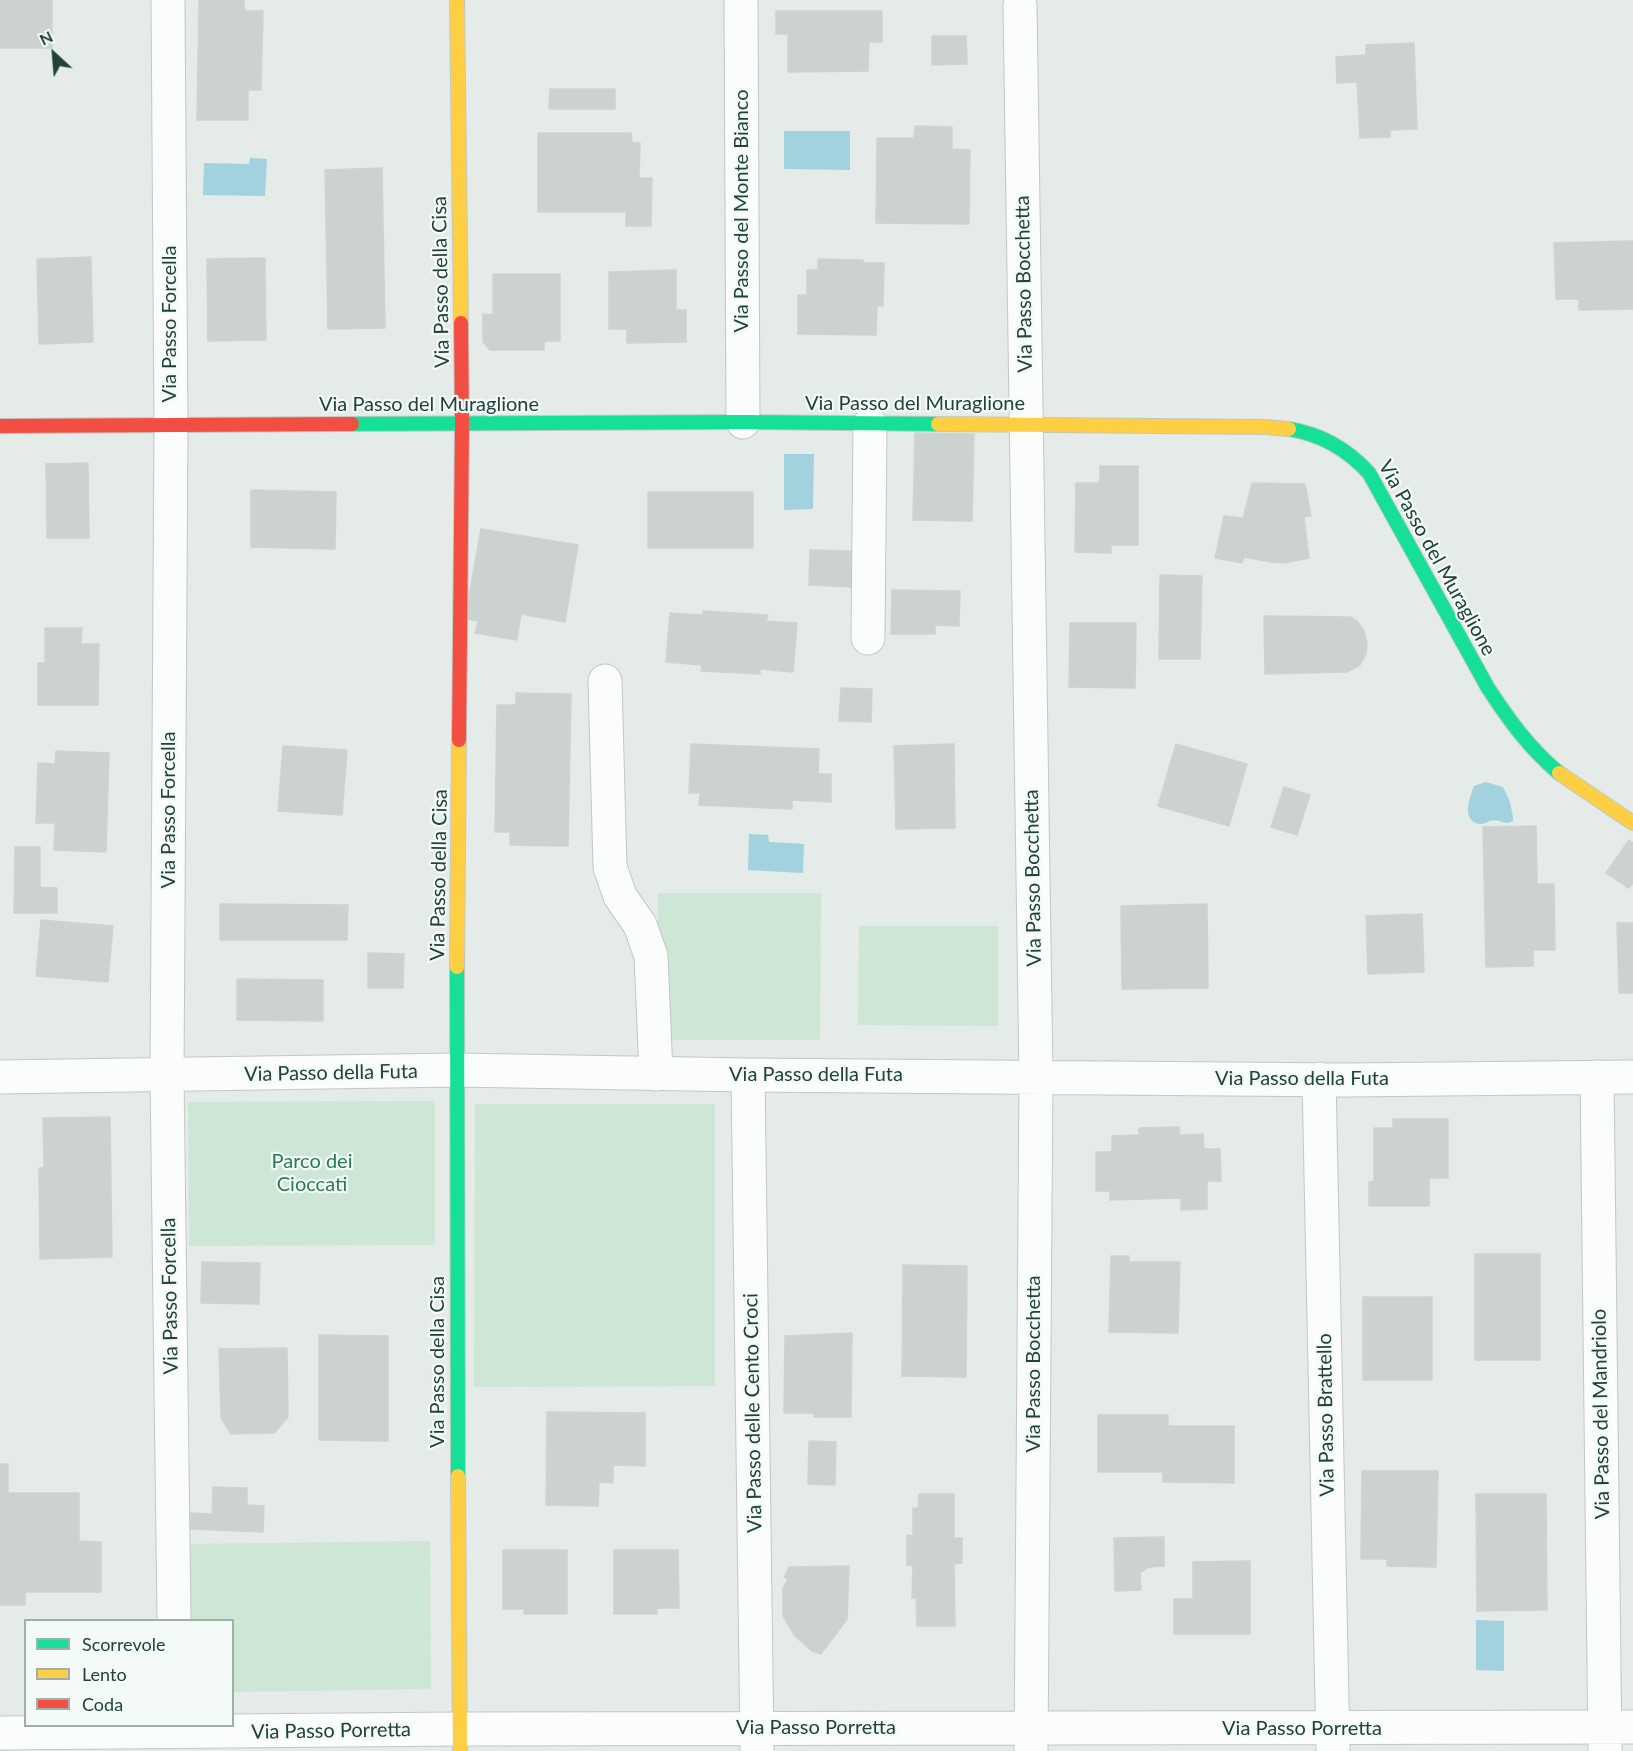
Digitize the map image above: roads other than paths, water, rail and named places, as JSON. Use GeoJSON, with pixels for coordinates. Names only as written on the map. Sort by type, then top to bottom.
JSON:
{"type":"FeatureCollection","features":[{"type":"Feature","properties":{"kind":"street","name":"Via Passo Forcella"},"geometry":{"type":"LineString","coordinates":[[168,0],[171,426],[167,1075],[174,1619]]}},
{"type":"Feature","properties":{"kind":"street","name":"Via Passo della Cisa"},"geometry":{"type":"LineString","coordinates":[[457,0],[462,424],[456,1070],[460,1740]]}},
{"type":"Feature","properties":{"kind":"street","name":"Via Passo del Monte Bianco"},"geometry":{"type":"LineString","coordinates":[[741,0],[742,422]]}},
{"type":"Feature","properties":{"kind":"street","name":"Via Passo Bocchetta"},"geometry":{"type":"LineString","coordinates":[[1020,5],[1036,1077],[1031,1740]]}},
{"type":"Feature","properties":{"kind":"street","name":"Via Passo del Muraglione"},"geometry":{"type":"LineString","coordinates":[[0,426],[742,422],[1282,427],[1322,436],[1359,461],[1375,481],[1482,678],[1510,722],[1532,748],[1558,772],[1633,823]]}},
{"type":"Feature","properties":{"kind":"street"},"geometry":{"type":"LineString","coordinates":[[868,638],[870,424]]}},
{"type":"Feature","properties":{"kind":"street"},"geometry":{"type":"LineString","coordinates":[[605,681],[610,867],[620,896],[640,925],[651,956],[656,1074]]}},
{"type":"Feature","properties":{"kind":"street","name":"Via Passo della Futa"},"geometry":{"type":"LineString","coordinates":[[0,1077],[456,1070],[748,1075],[1319,1079],[1633,1077]]}},
{"type":"Feature","properties":{"kind":"street","name":"Via Passo delle Cento Croci"},"geometry":{"type":"LineString","coordinates":[[748,1075],[757,1739]]}},
{"type":"Feature","properties":{"kind":"street","name":"Via Passo del Mandriolo"},"geometry":{"type":"LineString","coordinates":[[1597,1077],[1614,1735]]}},
{"type":"Feature","properties":{"kind":"street","name":"Via Passo Brattello"},"geometry":{"type":"LineString","coordinates":[[1319,1079],[1333,1740]]}},
{"type":"Feature","properties":{"kind":"street","name":"Via Passo Porretta"},"geometry":{"type":"LineString","coordinates":[[0,1733],[460,1740],[1333,1740],[1614,1735]]}},
{"type":"Feature","properties":{"kind":"water"},"geometry":{"type":"Polygon","coordinates":[[[784,131],[850,131],[850,170],[784,169],[784,131]]]}},
{"type":"Feature","properties":{"kind":"water"},"geometry":{"type":"Polygon","coordinates":[[[250,158],[267,159],[265,196],[203,195],[204,163],[249,164],[250,158]]]}},
{"type":"Feature","properties":{"kind":"water"},"geometry":{"type":"Polygon","coordinates":[[[784,454],[814,454],[813,509],[784,510],[784,454]]]}},
{"type":"Feature","properties":{"kind":"water"},"geometry":{"type":"Polygon","coordinates":[[[1486,782],[1503,787],[1510,802],[1513,821],[1505,823],[1494,820],[1480,824],[1470,818],[1468,808],[1474,786],[1486,782]]]}},
{"type":"Feature","properties":{"kind":"water"},"geometry":{"type":"Polygon","coordinates":[[[749,834],[768,835],[769,842],[804,844],[803,873],[748,870],[749,834]]]}},
{"type":"Feature","properties":{"kind":"water"},"geometry":{"type":"Polygon","coordinates":[[[1476,1620],[1504,1621],[1504,1671],[1476,1670],[1476,1620]]]}},
{"type":"Feature","properties":{"kind":"park label","name":"Parco dei Cioccati"},"geometry":{"type":"Point","coordinates":[312,1174]}}]}
